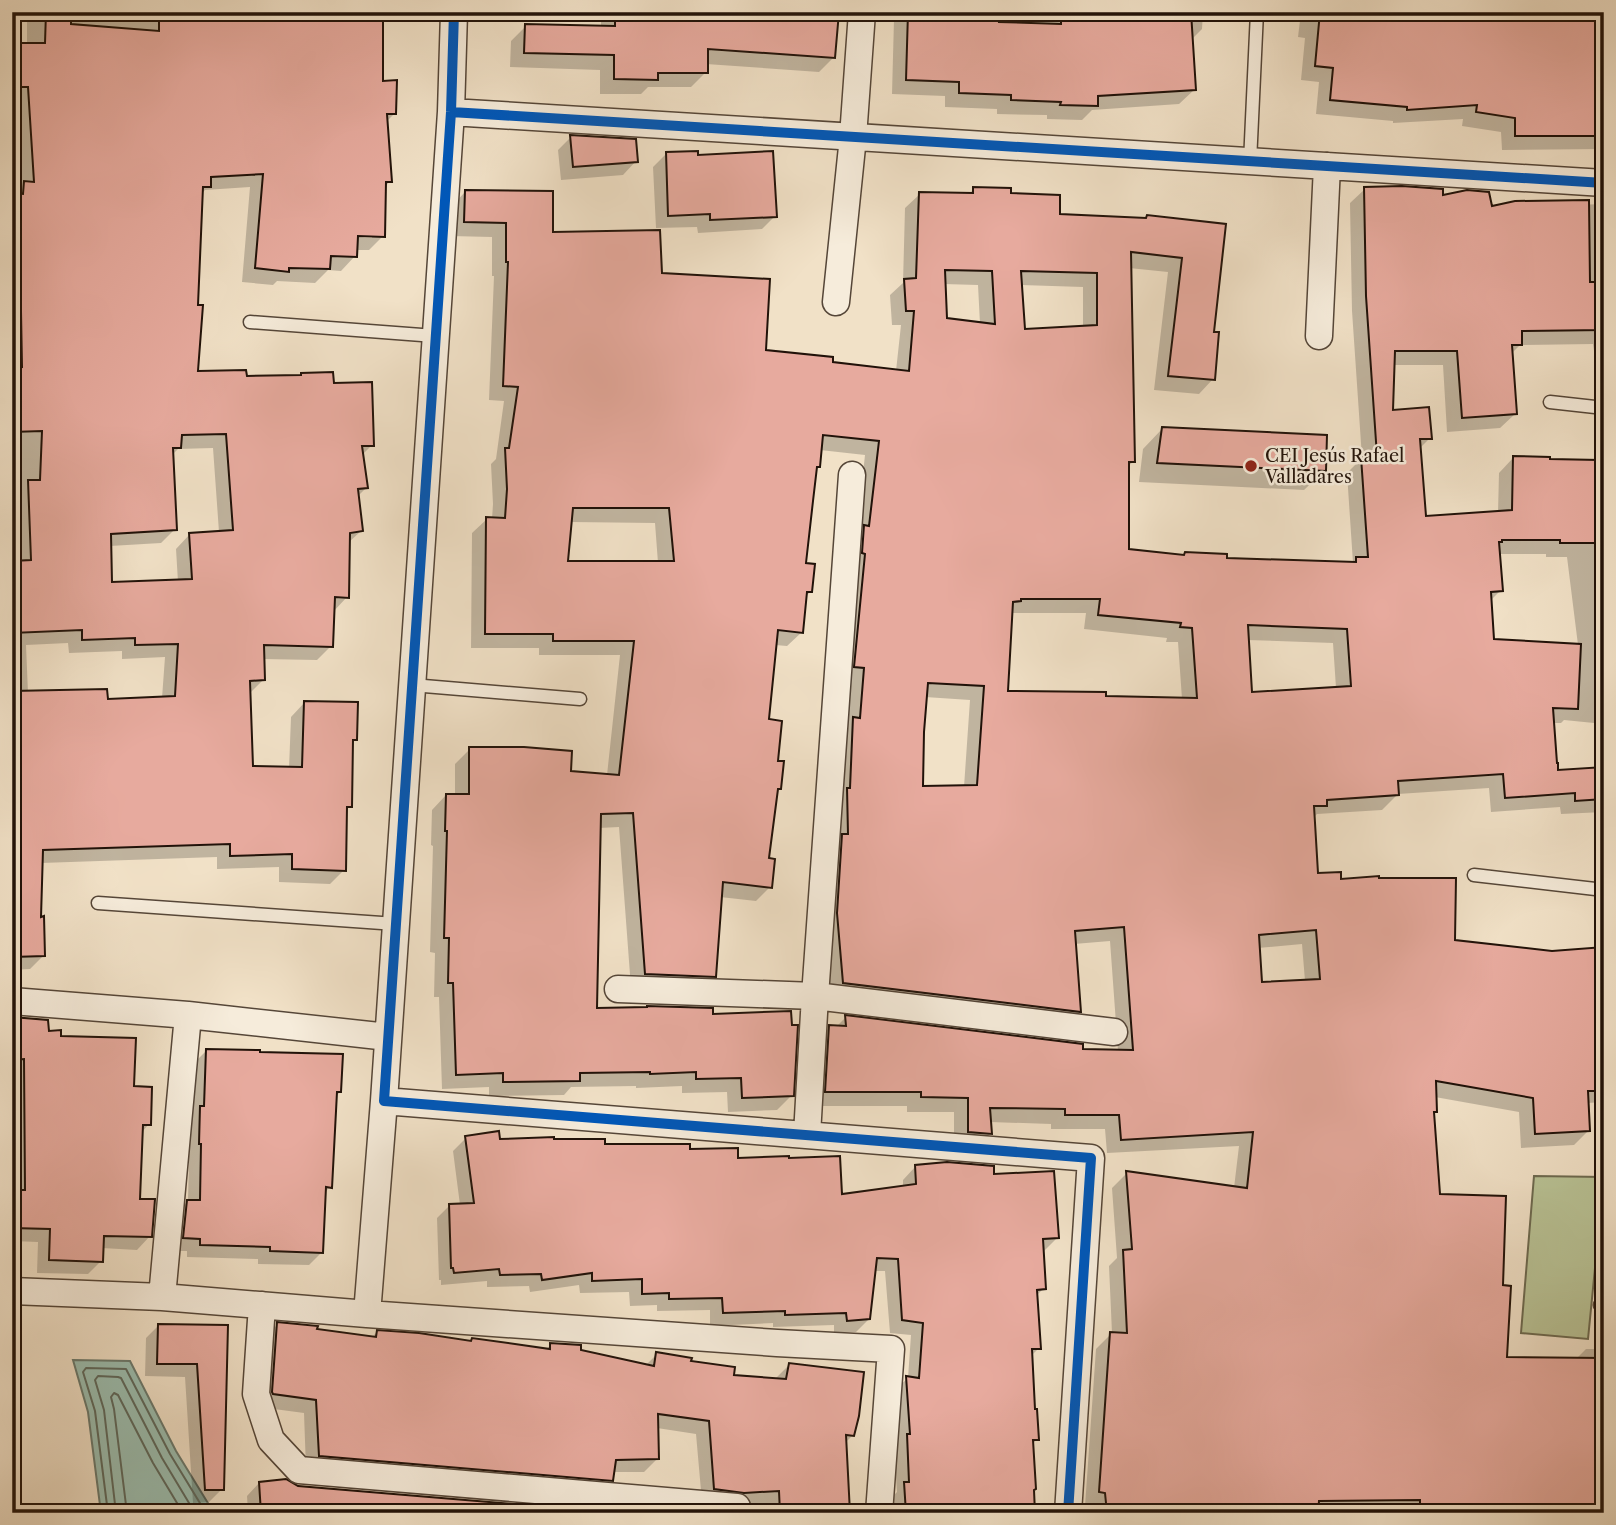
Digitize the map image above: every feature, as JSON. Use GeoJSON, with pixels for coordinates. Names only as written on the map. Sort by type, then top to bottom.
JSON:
{"type":"FeatureCollection","features":[{"type":"Feature","properties":{"kind":"street"},"geometry":{"type":"LineString","coordinates":[[367,1314],[384,1101],[451,112],[454,12]]}},
{"type":"Feature","properties":{"kind":"street"},"geometry":{"type":"LineString","coordinates":[[836,302],[853,137],[862,12]]}},
{"type":"Feature","properties":{"kind":"street"},"geometry":{"type":"LineString","coordinates":[[451,112],[1604,183]]}},
{"type":"Feature","properties":{"kind":"street"},"geometry":{"type":"LineString","coordinates":[[1319,335],[1327,166]]}},
{"type":"Feature","properties":{"kind":"street"},"geometry":{"type":"LineString","coordinates":[[807,1135],[852,475]]}},
{"type":"Feature","properties":{"kind":"street"},"geometry":{"type":"LineString","coordinates":[[618,989],[815,996],[1114,1032]]}},
{"type":"Feature","properties":{"kind":"street"},"geometry":{"type":"LineString","coordinates":[[12,1001],[188,1015],[388,1037]]}},
{"type":"Feature","properties":{"kind":"street"},"geometry":{"type":"LineString","coordinates":[[162,1297],[188,1015]]}},
{"type":"Feature","properties":{"kind":"street"},"geometry":{"type":"LineString","coordinates":[[384,1101],[1091,1158],[1068,1513]]}},
{"type":"Feature","properties":{"kind":"street"},"geometry":{"type":"LineString","coordinates":[[12,1291],[162,1297],[367,1314],[891,1349],[879,1513]]}},
{"type":"Feature","properties":{"kind":"street"},"geometry":{"type":"LineString","coordinates":[[262,1305],[256,1394],[271,1440],[299,1470],[737,1507]]}},
{"type":"Feature","properties":{"kind":"lane"},"geometry":{"type":"LineString","coordinates":[[1250,162],[1257,12]]}},
{"type":"Feature","properties":{"kind":"lane"},"geometry":{"type":"LineString","coordinates":[[250,322],[435,336]]}},
{"type":"Feature","properties":{"kind":"lane"},"geometry":{"type":"LineString","coordinates":[[1550,402],[1604,408]]}},
{"type":"Feature","properties":{"kind":"lane"},"geometry":{"type":"LineString","coordinates":[[412,685],[579,699]]}},
{"type":"Feature","properties":{"kind":"lane"},"geometry":{"type":"LineString","coordinates":[[1474,875],[1604,890]]}},
{"type":"Feature","properties":{"kind":"lane"},"geometry":{"type":"LineString","coordinates":[[98,903],[396,924]]}},
{"type":"Feature","properties":{"kind":"shaded area"},"geometry":{"type":"Polygon","coordinates":[[[1534,1176],[1604,1177],[1588,1339],[1521,1333],[1534,1176]]]}},
{"type":"Feature","properties":{"kind":"water"},"geometry":{"type":"Polygon","coordinates":[[[73,1360],[130,1361],[176,1451],[214,1513],[101,1513],[88,1412],[73,1360]]]}},
{"type":"Feature","properties":{"kind":"building"},"geometry":{"type":"Polygon","coordinates":[[[46,12],[71,12],[71,24],[159,31],[159,21],[234,16],[234,12],[383,12],[383,81],[397,80],[396,114],[387,114],[392,182],[386,182],[385,237],[358,236],[357,257],[331,256],[330,269],[289,268],[289,272],[255,268],[263,174],[211,177],[211,187],[203,187],[198,305],[203,305],[198,371],[246,370],[247,376],[333,372],[334,383],[372,382],[374,446],[362,446],[368,488],[358,489],[363,531],[350,533],[349,598],[335,597],[333,647],[264,645],[265,680],[250,681],[253,766],[302,767],[304,701],[358,702],[357,740],[353,740],[352,807],[347,807],[346,871],[292,869],[292,854],[230,856],[230,844],[43,850],[41,917],[44,916],[45,956],[12,957],[12,691],[107,689],[108,699],[175,696],[178,644],[135,645],[135,638],[82,640],[82,630],[12,633],[12,561],[31,560],[28,480],[40,480],[42,431],[12,432],[12,368],[22,367],[20,256],[12,256],[12,193],[23,194],[24,181],[34,182],[28,87],[12,87],[12,43],[45,43],[46,12]],[[226,434],[182,435],[181,448],[173,448],[177,530],[111,534],[112,582],[192,579],[189,533],[233,530],[226,434]]]}},
{"type":"Feature","properties":{"kind":"building"},"geometry":{"type":"Polygon","coordinates":[[[615,12],[839,12],[835,58],[708,49],[708,73],[658,73],[658,80],[614,79],[614,55],[524,53],[525,24],[615,26],[615,12]]]}},
{"type":"Feature","properties":{"kind":"building"},"geometry":{"type":"Polygon","coordinates":[[[908,12],[1000,12],[999,22],[1061,24],[1061,12],[1191,12],[1196,90],[1098,96],[1098,106],[1060,105],[1061,102],[1011,100],[1011,95],[959,93],[959,82],[906,80],[908,12]]]}},
{"type":"Feature","properties":{"kind":"building"},"geometry":{"type":"Polygon","coordinates":[[[1320,12],[1557,12],[1604,15],[1604,136],[1515,136],[1515,118],[1476,112],[1477,105],[1407,110],[1407,107],[1330,100],[1333,68],[1315,66],[1320,12]]]}},
{"type":"Feature","properties":{"kind":"building"},"geometry":{"type":"Polygon","coordinates":[[[570,135],[636,139],[638,162],[573,167],[570,135]]]}},
{"type":"Feature","properties":{"kind":"building"},"geometry":{"type":"Polygon","coordinates":[[[698,151],[698,155],[773,151],[777,217],[710,220],[710,214],[668,216],[666,152],[698,151]]]}},
{"type":"Feature","properties":{"kind":"building"},"geometry":{"type":"Polygon","coordinates":[[[973,187],[1011,188],[1011,193],[1060,195],[1060,214],[1146,218],[1147,215],[1226,224],[1214,332],[1219,332],[1215,380],[1168,376],[1182,258],[1131,252],[1135,462],[1129,462],[1129,549],[1184,555],[1185,552],[1227,554],[1227,558],[1356,562],[1356,557],[1368,557],[1361,457],[1377,456],[1366,296],[1364,187],[1443,189],[1443,195],[1467,190],[1489,192],[1492,206],[1515,201],[1589,200],[1590,282],[1598,282],[1598,292],[1604,291],[1604,330],[1522,331],[1522,345],[1512,345],[1517,414],[1462,418],[1457,351],[1395,351],[1393,410],[1429,407],[1432,439],[1420,439],[1426,516],[1512,510],[1513,456],[1599,460],[1597,543],[1502,540],[1499,542],[1503,591],[1491,592],[1494,639],[1581,644],[1578,709],[1553,708],[1558,770],[1604,767],[1604,799],[1575,801],[1575,793],[1505,798],[1503,774],[1398,781],[1399,795],[1327,800],[1327,806],[1314,806],[1318,873],[1341,872],[1341,879],[1379,876],[1456,878],[1455,940],[1552,951],[1604,947],[1604,999],[1595,1000],[1598,1091],[1588,1091],[1590,1131],[1535,1134],[1533,1098],[1436,1081],[1437,1112],[1434,1112],[1440,1194],[1506,1196],[1503,1285],[1511,1286],[1507,1357],[1604,1358],[1604,1507],[1490,1506],[1490,1510],[1420,1509],[1420,1500],[1319,1501],[1318,1513],[1107,1513],[1105,1493],[1099,1492],[1110,1332],[1127,1333],[1123,1250],[1132,1249],[1126,1171],[1247,1188],[1253,1132],[1121,1140],[1119,1115],[1065,1115],[1065,1109],[990,1108],[992,1134],[968,1132],[968,1098],[921,1097],[921,1092],[825,1092],[829,1025],[846,1026],[845,1015],[1083,1044],[1083,1049],[1133,1050],[1124,927],[1075,931],[1081,1012],[843,983],[837,913],[842,834],[848,834],[847,788],[850,788],[853,717],[860,718],[864,668],[854,667],[865,554],[862,553],[864,525],[869,526],[879,441],[823,435],[806,563],[815,564],[812,592],[807,592],[803,633],[778,630],[769,719],[782,721],[778,761],[784,761],[769,858],[775,859],[772,888],[723,882],[716,977],[645,974],[633,813],[601,814],[597,1008],[713,1008],[713,1014],[791,1011],[792,1025],[798,1025],[794,1096],[742,1098],[741,1078],[696,1079],[696,1072],[580,1073],[580,1081],[503,1082],[503,1073],[456,1075],[453,983],[448,983],[449,938],[444,938],[446,794],[469,794],[469,747],[524,747],[572,751],[571,771],[619,775],[634,641],[553,641],[553,634],[485,634],[486,517],[505,518],[505,448],[509,448],[518,387],[503,386],[508,262],[506,223],[464,222],[465,190],[553,191],[553,232],[660,230],[662,273],[770,279],[766,350],[833,357],[833,362],[909,371],[914,311],[906,311],[904,279],[916,278],[919,192],[973,193],[973,187]],[[945,270],[947,318],[995,324],[992,271],[945,270]],[[1021,271],[1025,329],[1097,325],[1097,273],[1021,271]],[[573,508],[568,561],[674,561],[669,508],[573,508]],[[1021,599],[1013,602],[1008,691],[1106,692],[1106,696],[1197,698],[1192,628],[1180,627],[1181,623],[1098,615],[1100,599],[1021,599]],[[1248,625],[1252,692],[1351,686],[1347,629],[1248,625]],[[928,683],[923,786],[977,785],[984,686],[928,683]],[[1316,930],[1259,935],[1262,982],[1320,979],[1316,930]]]}},
{"type":"Feature","properties":{"kind":"building"},"geometry":{"type":"Polygon","coordinates":[[[1162,427],[1327,435],[1326,471],[1157,463],[1162,427]]]}},
{"type":"Feature","properties":{"kind":"building"},"geometry":{"type":"Polygon","coordinates":[[[12,1017],[48,1020],[49,1031],[61,1030],[61,1036],[136,1038],[134,1086],[152,1087],[151,1125],[143,1125],[140,1199],[155,1199],[152,1237],[104,1236],[103,1262],[49,1260],[50,1229],[12,1228],[12,1190],[25,1190],[24,1059],[12,1060],[12,1017]]]}},
{"type":"Feature","properties":{"kind":"building"},"geometry":{"type":"Polygon","coordinates":[[[206,1049],[343,1054],[341,1092],[337,1092],[332,1188],[326,1187],[323,1253],[270,1251],[270,1247],[200,1245],[200,1239],[183,1238],[187,1200],[200,1200],[200,1106],[204,1106],[206,1049]]]}},
{"type":"Feature","properties":{"kind":"building"},"geometry":{"type":"Polygon","coordinates":[[[499,1131],[500,1139],[554,1137],[605,1139],[605,1144],[690,1144],[690,1149],[738,1148],[738,1158],[840,1156],[842,1194],[916,1184],[915,1165],[947,1162],[994,1166],[994,1174],[1054,1171],[1059,1238],[1043,1239],[1046,1289],[1037,1290],[1041,1349],[1032,1349],[1039,1440],[1033,1440],[1035,1513],[980,1513],[979,1509],[906,1513],[904,1482],[909,1482],[907,1434],[910,1434],[906,1376],[919,1378],[923,1323],[902,1320],[898,1259],[877,1258],[870,1319],[847,1321],[846,1313],[723,1313],[722,1298],[669,1299],[669,1293],[642,1294],[642,1279],[592,1281],[592,1273],[542,1280],[541,1274],[500,1275],[499,1269],[454,1273],[451,1268],[449,1204],[474,1203],[465,1136],[499,1131]]]}},
{"type":"Feature","properties":{"kind":"building"},"geometry":{"type":"Polygon","coordinates":[[[277,1322],[318,1326],[317,1329],[376,1337],[377,1330],[471,1341],[472,1338],[550,1349],[550,1343],[581,1345],[581,1350],[654,1366],[656,1352],[692,1358],[691,1361],[735,1367],[734,1375],[786,1379],[789,1363],[864,1372],[854,1436],[846,1435],[850,1513],[780,1513],[779,1491],[744,1493],[714,1489],[709,1421],[658,1414],[659,1459],[616,1460],[613,1481],[319,1456],[316,1400],[272,1392],[277,1322]]]}},
{"type":"Feature","properties":{"kind":"building"},"geometry":{"type":"Polygon","coordinates":[[[158,1324],[228,1325],[224,1490],[205,1490],[197,1364],[157,1364],[158,1324]]]}},
{"type":"Feature","properties":{"kind":"building"},"geometry":{"type":"Polygon","coordinates":[[[286,1479],[298,1486],[574,1509],[574,1513],[261,1513],[259,1482],[286,1479]]]}},
{"type":"Feature","properties":{"kind":"cycle path"},"geometry":{"type":"LineString","coordinates":[[454,12],[451,112],[384,1101],[1091,1158],[1068,1513]]}},
{"type":"Feature","properties":{"kind":"cycle path"},"geometry":{"type":"LineString","coordinates":[[451,112],[1604,183]]}},
{"type":"Feature","properties":{"kind":"place","name":"CEI Jesús Rafael Valladares"},"geometry":{"type":"Point","coordinates":[1251,466]}}]}
